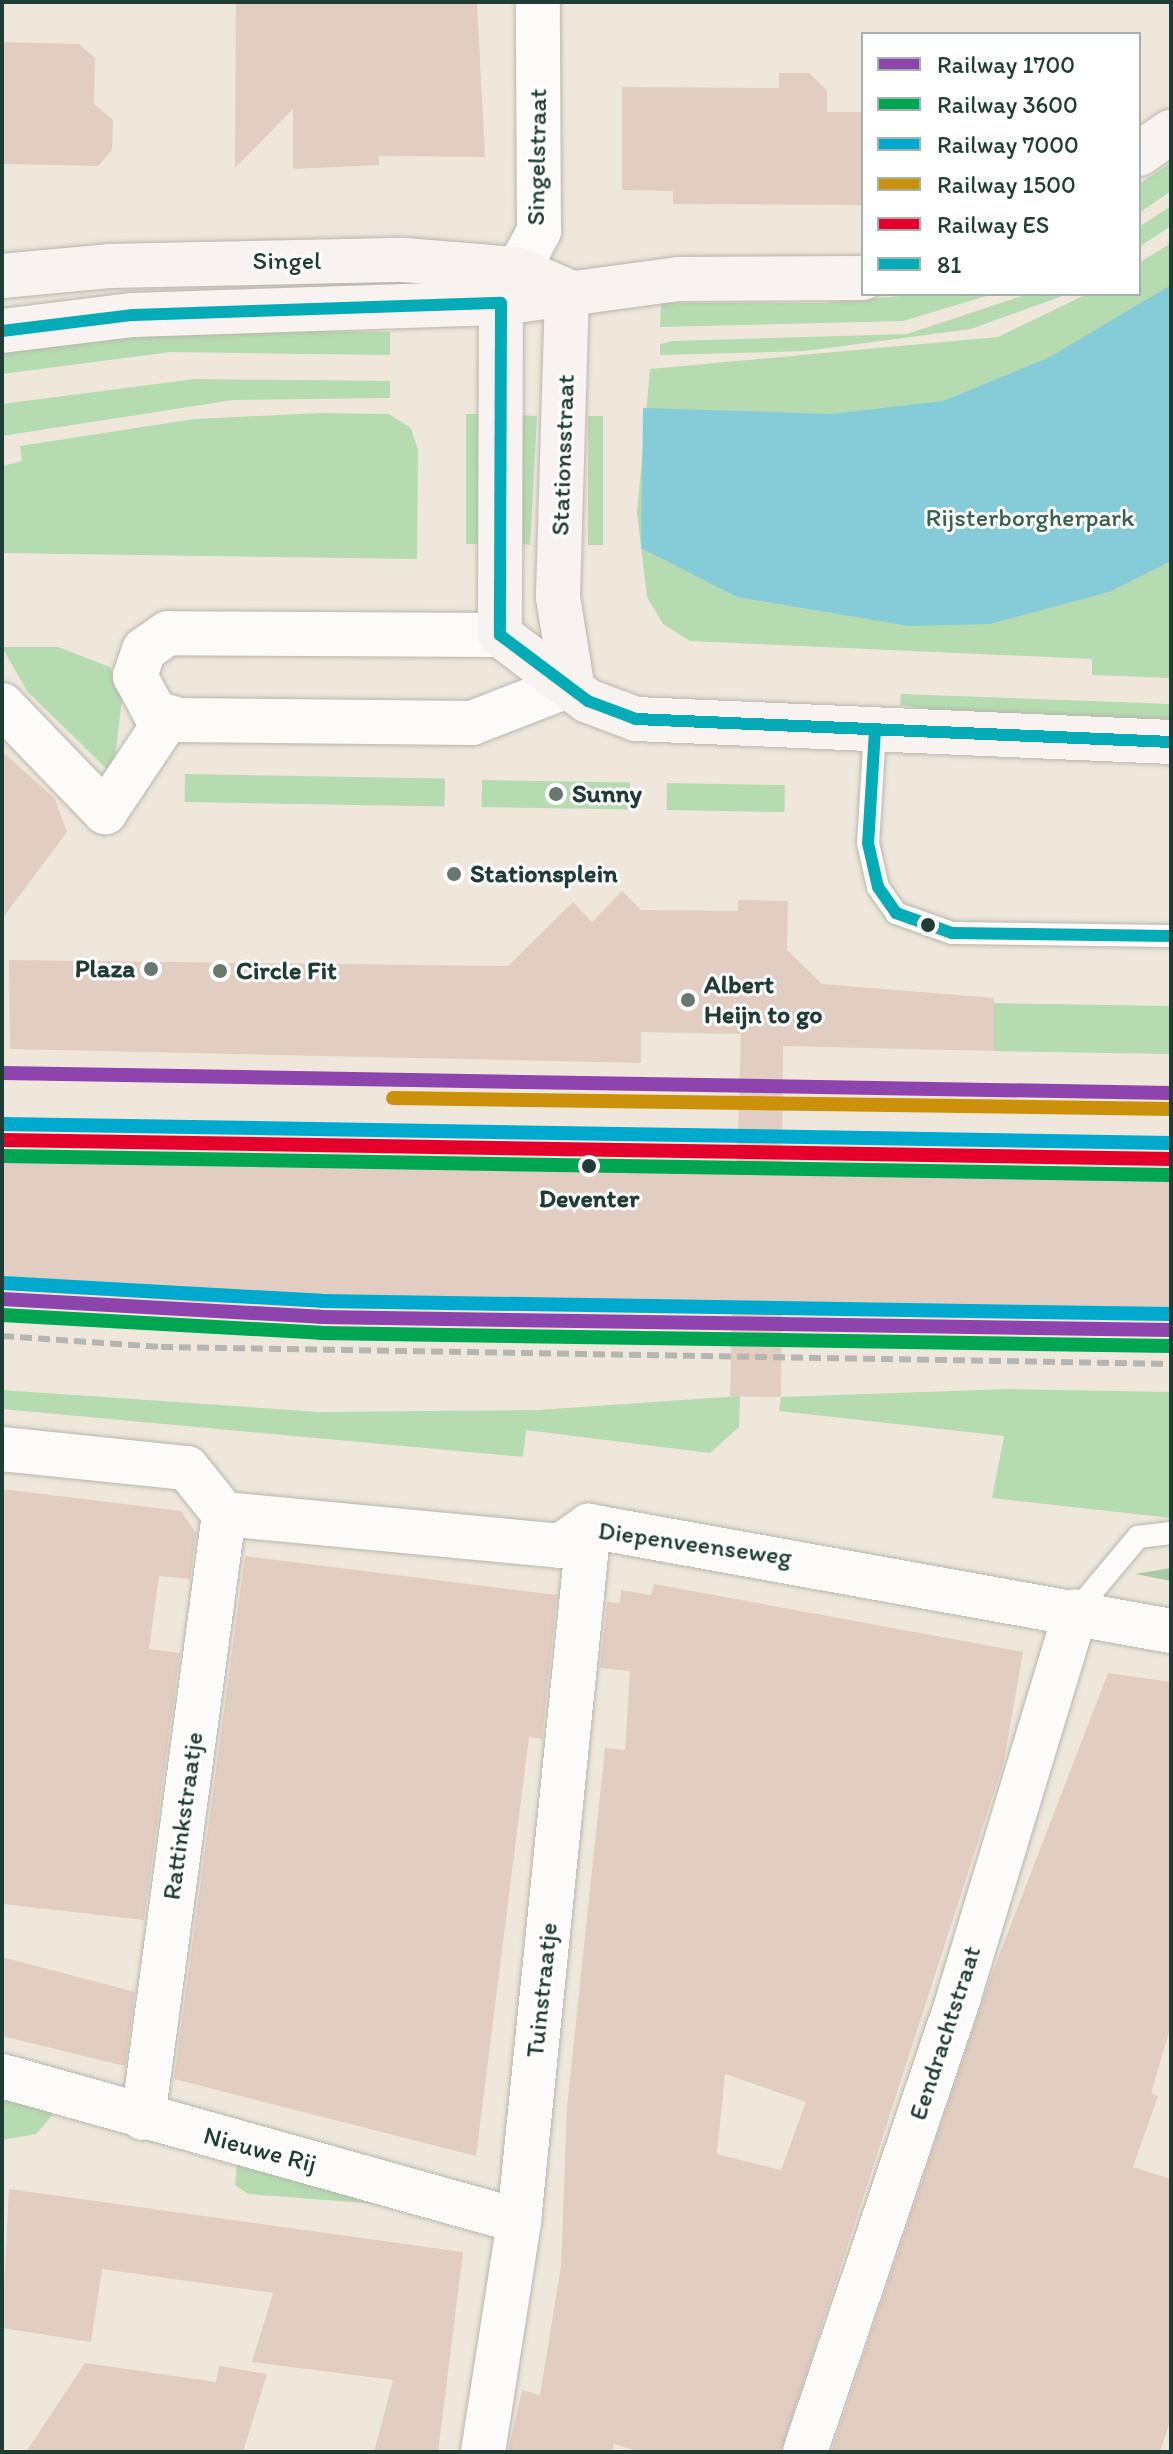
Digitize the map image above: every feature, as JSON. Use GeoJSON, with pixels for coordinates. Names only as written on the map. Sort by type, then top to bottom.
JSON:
{"type":"FeatureCollection","features":[{"type":"Feature","properties":{"kind":"street","name":"Singelstraat"},"geometry":{"type":"LineString","coordinates":[[509,286],[539,231],[538,2]]}},
{"type":"Feature","properties":{"kind":"street"},"geometry":{"type":"LineString","coordinates":[[1141,153],[1171,132]]}},
{"type":"Feature","properties":{"kind":"street","name":"Stationsstraat"},"geometry":{"type":"LineString","coordinates":[[539,231],[567,291],[558,597],[572,684]]}},
{"type":"Feature","properties":{"kind":"street","name":"Singel"},"geometry":{"type":"LineString","coordinates":[[2,276],[252,261],[567,291],[678,279],[861,278]]}},
{"type":"Feature","properties":{"kind":"street"},"geometry":{"type":"LineString","coordinates":[[500,635],[509,286]]}},
{"type":"Feature","properties":{"kind":"street","name":"Singel"},"geometry":{"type":"LineString","coordinates":[[2,331],[133,315],[509,286]]}},
{"type":"Feature","properties":{"kind":"street"},"geometry":{"type":"LineString","coordinates":[[572,684],[472,723],[168,718],[145,703],[135,676],[144,650],[168,633],[500,635],[572,684],[588,701],[636,719],[1171,742]]}},
{"type":"Feature","properties":{"kind":"street"},"geometry":{"type":"LineString","coordinates":[[2,705],[105,812],[168,718]]}},
{"type":"Feature","properties":{"kind":"street"},"geometry":{"type":"LineString","coordinates":[[2,1449],[187,1468],[224,1514]]}},
{"type":"Feature","properties":{"kind":"street","name":"Diepenveenseweg"},"geometry":{"type":"LineString","coordinates":[[224,1514],[560,1546],[589,1526],[1076,1611],[1171,1631]]}},
{"type":"Feature","properties":{"kind":"street","name":"Rattinkstraatje"},"geometry":{"type":"LineString","coordinates":[[143,2118],[224,1514]]}},
{"type":"Feature","properties":{"kind":"street","name":"Tuinstraatje"},"geometry":{"type":"LineString","coordinates":[[483,2452],[519,2221],[589,1526]]}},
{"type":"Feature","properties":{"kind":"street","name":"Eendrachtstraat"},"geometry":{"type":"LineString","coordinates":[[805,2452],[959,1996],[1076,1611]]}},
{"type":"Feature","properties":{"kind":"street","name":"Nieuwe Rij"},"geometry":{"type":"LineString","coordinates":[[2,2076],[519,2221]]}},
{"type":"Feature","properties":{"kind":"lane"},"geometry":{"type":"LineString","coordinates":[[875,730],[869,852],[878,887],[896,913],[952,933],[1171,936]]}},
{"type":"Feature","properties":{"kind":"lane"},"geometry":{"type":"LineString","coordinates":[[1076,1611],[1138,1537],[1171,1533]]}},
{"type":"Feature","properties":{"kind":"green space"},"geometry":{"type":"Polygon","coordinates":[[[1171,163],[1171,191],[1141,212],[1141,183],[1171,163]]]}},
{"type":"Feature","properties":{"kind":"green space"},"geometry":{"type":"Polygon","coordinates":[[[1171,206],[1171,226],[1141,246],[1141,226],[1171,206]]]}},
{"type":"Feature","properties":{"kind":"green space","name":"Rijsterborgherpark"},"geometry":{"type":"Polygon","coordinates":[[[1171,243],[1171,678],[1092,675],[1092,659],[690,641],[663,624],[647,597],[637,513],[650,369],[998,337],[1083,296],[1141,296],[1141,262],[1171,243]]]}},
{"type":"Feature","properties":{"kind":"green space"},"geometry":{"type":"Polygon","coordinates":[[[901,296],[986,296],[903,321],[660,327],[661,303],[822,303],[901,296]]]}},
{"type":"Feature","properties":{"kind":"green space"},"geometry":{"type":"Polygon","coordinates":[[[1022,296],[1062,296],[971,329],[805,351],[660,355],[660,344],[673,341],[907,334],[1022,296]]]}},
{"type":"Feature","properties":{"kind":"green space"},"geometry":{"type":"Polygon","coordinates":[[[244,330],[390,332],[390,355],[171,352],[2,374],[2,345],[244,330]]]}},
{"type":"Feature","properties":{"kind":"green space"},"geometry":{"type":"Polygon","coordinates":[[[195,379],[390,381],[390,398],[233,400],[2,436],[2,404],[195,379]]]}},
{"type":"Feature","properties":{"kind":"green space"},"geometry":{"type":"Polygon","coordinates":[[[320,413],[389,414],[411,428],[418,450],[417,559],[2,553],[2,466],[22,461],[20,446],[194,419],[320,413]]]}},
{"type":"Feature","properties":{"kind":"green space"},"geometry":{"type":"Polygon","coordinates":[[[466,414],[484,414],[484,544],[466,544],[466,414]]]}},
{"type":"Feature","properties":{"kind":"green space"},"geometry":{"type":"Polygon","coordinates":[[[520,415],[537,416],[530,545],[513,544],[520,415]]]}},
{"type":"Feature","properties":{"kind":"green space"},"geometry":{"type":"Polygon","coordinates":[[[588,416],[603,416],[603,545],[588,545],[588,416]]]}},
{"type":"Feature","properties":{"kind":"green space"},"geometry":{"type":"Polygon","coordinates":[[[2,647],[58,647],[110,667],[122,699],[113,775],[27,691],[2,647]]]}},
{"type":"Feature","properties":{"kind":"green space"},"geometry":{"type":"Polygon","coordinates":[[[901,694],[1171,704],[1171,719],[972,716],[900,705],[901,694]]]}},
{"type":"Feature","properties":{"kind":"green space"},"geometry":{"type":"Polygon","coordinates":[[[185,774],[445,779],[444,807],[185,802],[185,774]]]}},
{"type":"Feature","properties":{"kind":"green space"},"geometry":{"type":"Polygon","coordinates":[[[482,780],[630,783],[630,810],[482,807],[482,780]]]}},
{"type":"Feature","properties":{"kind":"green space"},"geometry":{"type":"Polygon","coordinates":[[[667,783],[785,785],[785,812],[667,810],[667,783]]]}},
{"type":"Feature","properties":{"kind":"green space"},"geometry":{"type":"Polygon","coordinates":[[[994,1003],[1171,1006],[1170,1054],[993,1051],[994,1003]]]}},
{"type":"Feature","properties":{"kind":"green space"},"geometry":{"type":"Polygon","coordinates":[[[1009,1389],[1171,1392],[1171,1518],[992,1498],[1004,1436],[779,1411],[781,1397],[1009,1389]]]}},
{"type":"Feature","properties":{"kind":"green space"},"geometry":{"type":"Polygon","coordinates":[[[2,1390],[320,1412],[538,1410],[740,1396],[739,1427],[710,1453],[526,1430],[523,1457],[2,1409],[2,1390]]]}},
{"type":"Feature","properties":{"kind":"green space"},"geometry":{"type":"Polygon","coordinates":[[[1171,1568],[1171,1581],[1135,1574],[1171,1568]]]}},
{"type":"Feature","properties":{"kind":"green space"},"geometry":{"type":"Polygon","coordinates":[[[2,2097],[56,2111],[36,2134],[2,2140],[2,2097]]]}},
{"type":"Feature","properties":{"kind":"green space"},"geometry":{"type":"Polygon","coordinates":[[[237,2164],[379,2197],[377,2204],[248,2194],[235,2185],[237,2164]]]}},
{"type":"Feature","properties":{"kind":"water","name":"Rijsterborgherpark"},"geometry":{"type":"Polygon","coordinates":[[[1171,285],[1171,561],[1109,592],[990,624],[909,626],[737,597],[641,548],[643,408],[831,414],[943,401],[1048,358],[1171,285]]]}},
{"type":"Feature","properties":{"kind":"building"},"geometry":{"type":"Polygon","coordinates":[[[236,2],[477,2],[485,157],[379,156],[379,165],[293,169],[293,109],[235,168],[236,2]]]}},
{"type":"Feature","properties":{"kind":"building"},"geometry":{"type":"Polygon","coordinates":[[[2,42],[79,44],[95,58],[94,104],[113,120],[112,150],[98,166],[2,164],[2,42]]]}},
{"type":"Feature","properties":{"kind":"building"},"geometry":{"type":"Polygon","coordinates":[[[779,73],[809,73],[827,90],[827,112],[861,112],[861,205],[673,204],[673,191],[622,190],[622,87],[779,88],[779,73]]]}},
{"type":"Feature","properties":{"kind":"building"},"geometry":{"type":"Polygon","coordinates":[[[2,751],[55,799],[67,832],[2,919],[2,751]]]}},
{"type":"Feature","properties":{"kind":"building"},"geometry":{"type":"Polygon","coordinates":[[[622,891],[641,910],[738,911],[738,900],[788,901],[787,950],[822,984],[994,998],[994,1051],[783,1046],[782,1166],[1171,1172],[1171,1320],[782,1313],[781,1397],[759,1397],[730,1396],[732,1312],[196,1302],[2,1289],[2,1153],[737,1165],[741,1034],[641,1032],[641,1063],[10,1049],[9,960],[508,966],[573,902],[592,922],[622,891]]]}},
{"type":"Feature","properties":{"kind":"building"},"geometry":{"type":"Polygon","coordinates":[[[2,1489],[181,1511],[196,1533],[190,1579],[159,1576],[149,1649],[180,1653],[144,1920],[2,1904],[2,1489]]]}},
{"type":"Feature","properties":{"kind":"building"},"geometry":{"type":"Polygon","coordinates":[[[245,1556],[557,1595],[542,1739],[529,1737],[476,2156],[174,2079],[245,1556]]]}},
{"type":"Feature","properties":{"kind":"building"},"geometry":{"type":"Polygon","coordinates":[[[654,1584],[1023,1652],[1004,1761],[781,2452],[641,2452],[614,2444],[612,2452],[508,2452],[522,2390],[540,2395],[561,2266],[567,2107],[605,1748],[625,1750],[630,1671],[600,1668],[607,1602],[620,1603],[621,1590],[651,1595],[654,1584]],[[725,2074],[717,2154],[781,2170],[806,2102],[725,2074]]]}},
{"type":"Feature","properties":{"kind":"building"},"geometry":{"type":"Polygon","coordinates":[[[1108,1673],[1171,1682],[1171,2026],[1151,2093],[1158,2096],[1133,2167],[1171,2179],[1171,2418],[1160,2452],[831,2452],[990,1979],[1108,1673]]]}},
{"type":"Feature","properties":{"kind":"building"},"geometry":{"type":"Polygon","coordinates":[[[2,1957],[135,1992],[125,2066],[2,2036],[2,1957]]]}},
{"type":"Feature","properties":{"kind":"building"},"geometry":{"type":"Polygon","coordinates":[[[9,2189],[463,2252],[438,2452],[374,2452],[393,2380],[252,2362],[273,2293],[102,2269],[91,2342],[2,2328],[9,2189]]]}},
{"type":"Feature","properties":{"kind":"building"},"geometry":{"type":"Polygon","coordinates":[[[85,2363],[216,2382],[219,2366],[267,2374],[243,2452],[26,2452],[85,2363]]]}},
{"type":"Feature","properties":{"kind":"railway"},"geometry":{"type":"LineString","coordinates":[[2,1336],[161,1347],[1171,1364]]}},
{"type":"Feature","properties":{"kind":"rail line","name":"1700"},"geometry":{"type":"LineString","coordinates":[[2,1073],[1171,1093]]}},
{"type":"Feature","properties":{"kind":"rail line","name":"1500"},"geometry":{"type":"LineString","coordinates":[[393,1098],[1171,1109]]}},
{"type":"Feature","properties":{"kind":"rail line","name":"7000"},"geometry":{"type":"LineString","coordinates":[[2,1124],[1171,1143]]}},
{"type":"Feature","properties":{"kind":"rail line","name":"ES"},"geometry":{"type":"LineString","coordinates":[[2,1140],[1171,1159]]}},
{"type":"Feature","properties":{"kind":"rail line","name":"3600"},"geometry":{"type":"LineString","coordinates":[[2,1156],[1171,1175]]}},
{"type":"Feature","properties":{"kind":"rail line","name":"7000"},"geometry":{"type":"LineString","coordinates":[[3,1283],[321,1301],[1171,1314]]}},
{"type":"Feature","properties":{"kind":"rail line","name":"1700"},"geometry":{"type":"LineString","coordinates":[[2,1299],[320,1317],[1171,1330]]}},
{"type":"Feature","properties":{"kind":"rail line","name":"3600"},"geometry":{"type":"LineString","coordinates":[[2,1315],[320,1333],[1171,1346]]}},
{"type":"Feature","properties":{"kind":"transit line","name":"81"},"geometry":{"type":"LineString","coordinates":[[2,331],[133,315],[501,303],[500,635],[588,701],[636,719],[1171,742]]}},
{"type":"Feature","properties":{"kind":"transit line","name":"81"},"geometry":{"type":"LineString","coordinates":[[875,730],[868,843],[878,887],[896,913],[952,933],[1171,936]]}},
{"type":"Feature","properties":{"kind":"place","name":"Sunny"},"geometry":{"type":"Point","coordinates":[556,794]}},
{"type":"Feature","properties":{"kind":"place","name":"Stationsplein"},"geometry":{"type":"Point","coordinates":[454,874]}},
{"type":"Feature","properties":{"kind":"place","name":"Plaza"},"geometry":{"type":"Point","coordinates":[151,969]}},
{"type":"Feature","properties":{"kind":"place","name":"Circle Fit"},"geometry":{"type":"Point","coordinates":[220,971]}},
{"type":"Feature","properties":{"kind":"place","name":"Albert Heijn to go"},"geometry":{"type":"Point","coordinates":[688,1000]}},
{"type":"Feature","properties":{"kind":"place","name":"Deventer"},"geometry":{"type":"Point","coordinates":[589,1166]}}]}
